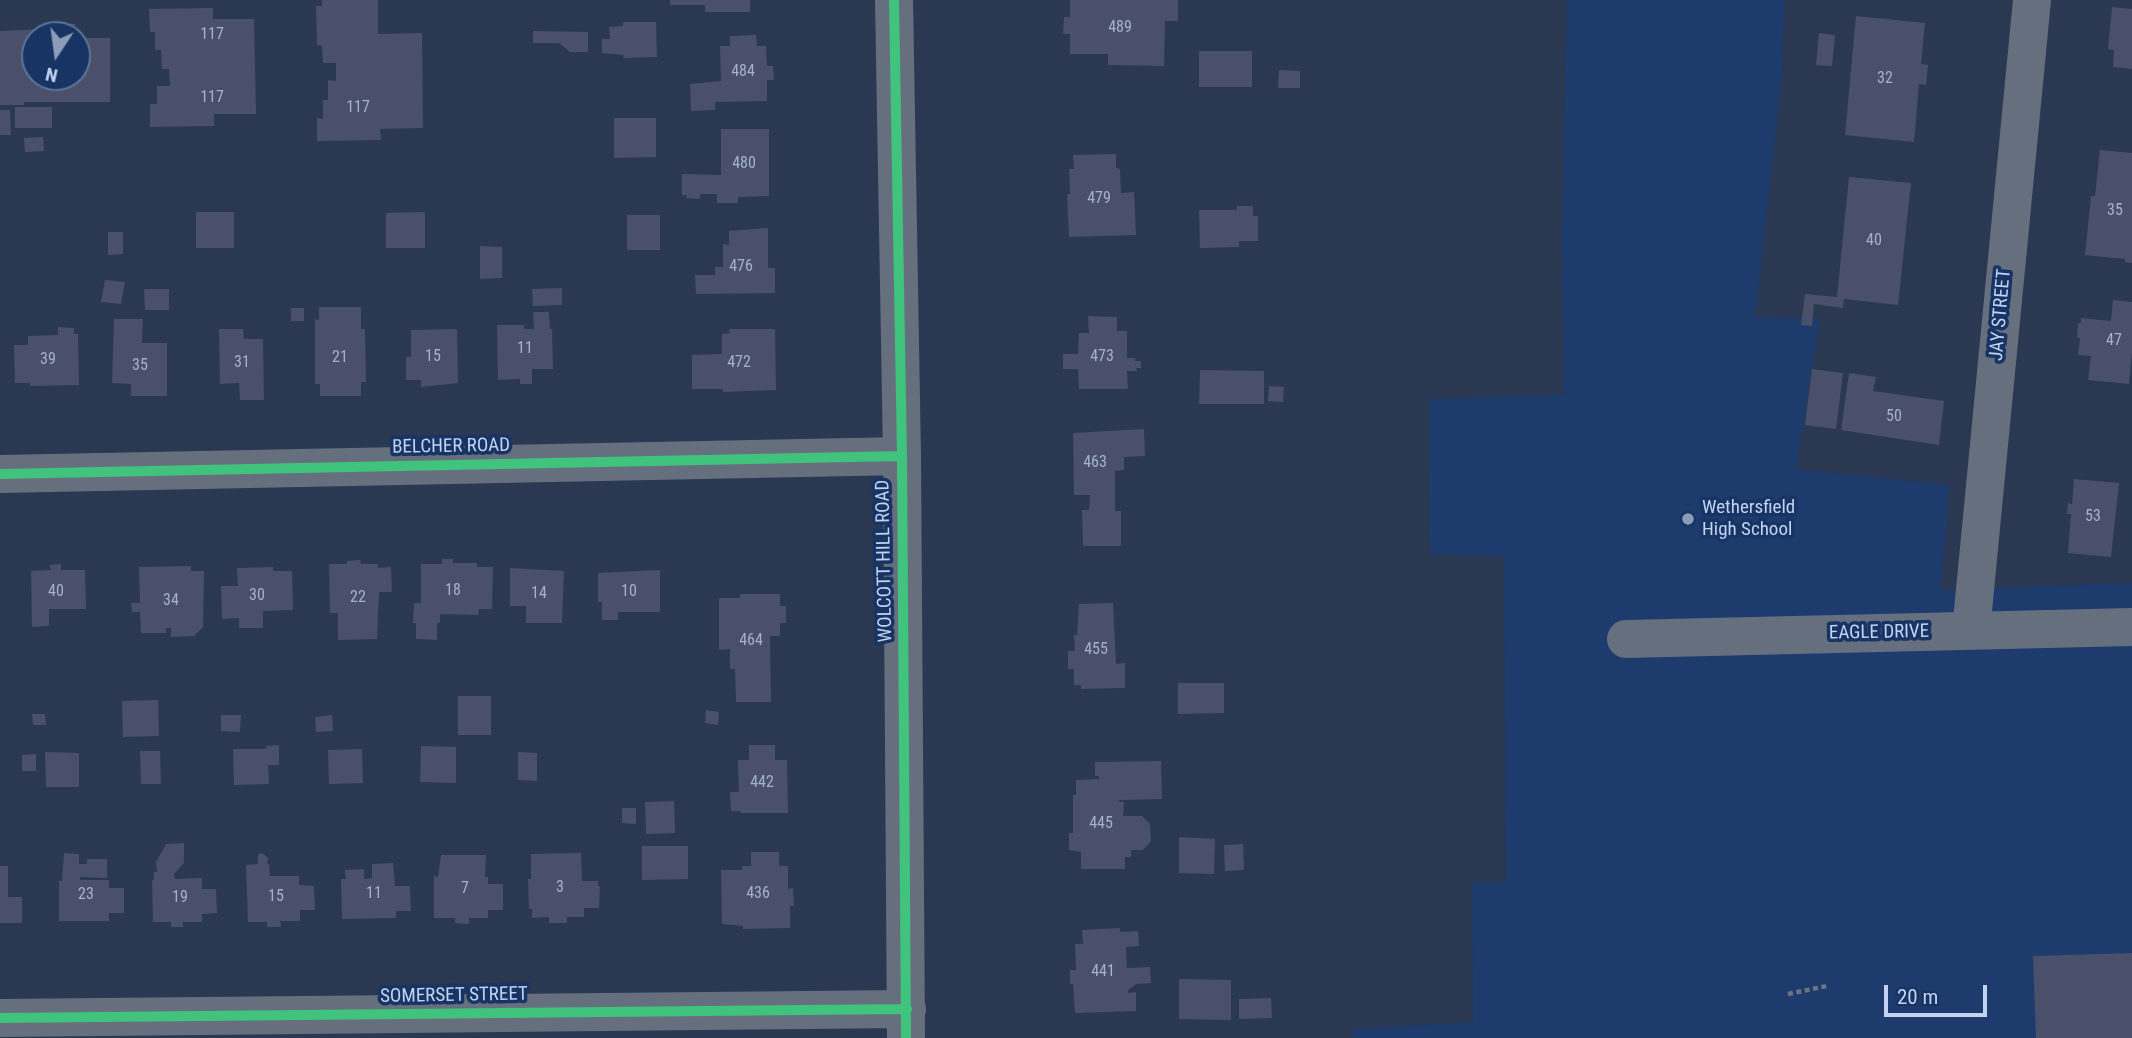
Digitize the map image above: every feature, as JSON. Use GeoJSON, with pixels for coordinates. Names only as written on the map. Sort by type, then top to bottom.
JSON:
{"type":"FeatureCollection","features":[{"type":"Feature","properties":{"kind":"street","name":"WOLCOTT HILL ROAD"},"geometry":{"type":"LineString","coordinates":[[894,0],[902,456],[907,1023]]}},
{"type":"Feature","properties":{"kind":"street","name":"JAY STREET"},"geometry":{"type":"LineString","coordinates":[[1971,631],[2032,0]]}},
{"type":"Feature","properties":{"kind":"street","name":"BELCHER ROAD"},"geometry":{"type":"LineString","coordinates":[[0,474],[902,456]]}},
{"type":"Feature","properties":{"kind":"street","name":"EAGLE DRIVE"},"geometry":{"type":"LineString","coordinates":[[1626,639],[2132,627]]}},
{"type":"Feature","properties":{"kind":"street","name":"SOMERSET STREET"},"geometry":{"type":"LineString","coordinates":[[0,1018],[907,1023]]}},
{"type":"Feature","properties":{"kind":"path"},"geometry":{"type":"LineString","coordinates":[[1787,994],[1827,986]]}},
{"type":"Feature","properties":{"kind":"shaded area","name":"Wethersfield High School"},"geometry":{"type":"Polygon","coordinates":[[[1567,0],[1784,0],[1782,74],[1755,317],[1820,319],[1796,469],[1950,485],[1940,590],[2132,583],[2132,1038],[1353,1038],[1353,1029],[1473,1022],[1472,883],[1506,882],[1504,557],[1430,554],[1429,399],[1564,395],[1562,238],[1567,0]]]}},
{"type":"Feature","properties":{"kind":"building"},"geometry":{"type":"Polygon","coordinates":[[[322,0],[378,0],[378,34],[422,33],[423,128],[380,129],[381,140],[317,141],[317,118],[323,119],[323,100],[328,100],[328,80],[336,81],[336,63],[323,63],[322,46],[317,45],[316,6],[322,6],[322,0]]]}},
{"type":"Feature","properties":{"kind":"building"},"geometry":{"type":"Polygon","coordinates":[[[670,0],[750,0],[750,12],[705,12],[705,5],[670,5],[670,0]]]}},
{"type":"Feature","properties":{"kind":"building"},"geometry":{"type":"Polygon","coordinates":[[[1070,0],[1178,0],[1178,21],[1165,21],[1164,66],[1108,65],[1108,54],[1070,54],[1070,34],[1063,34],[1064,17],[1070,17],[1070,0]]]}},
{"type":"Feature","properties":{"kind":"building"},"geometry":{"type":"Polygon","coordinates":[[[2112,7],[2132,9],[2132,69],[2113,67],[2114,50],[2108,49],[2112,7]]]}},
{"type":"Feature","properties":{"kind":"building"},"geometry":{"type":"Polygon","coordinates":[[[213,8],[213,19],[254,19],[256,114],[214,114],[214,126],[150,127],[150,104],[157,104],[157,86],[170,86],[169,69],[162,69],[161,50],[155,50],[155,32],[150,32],[149,9],[213,8]]]}},
{"type":"Feature","properties":{"kind":"building"},"geometry":{"type":"Polygon","coordinates":[[[1856,16],[1925,23],[1921,64],[1928,65],[1926,85],[1919,84],[1914,142],[1845,135],[1856,16]]]}},
{"type":"Feature","properties":{"kind":"building"},"geometry":{"type":"Polygon","coordinates":[[[623,22],[656,22],[657,57],[623,58],[624,55],[602,53],[602,39],[610,39],[609,27],[623,26],[623,22]]]}},
{"type":"Feature","properties":{"kind":"building"},"geometry":{"type":"Polygon","coordinates":[[[21,30],[21,91],[91,91],[91,38],[110,38],[110,102],[24,102],[24,105],[0,105],[0,31],[21,30]]]}},
{"type":"Feature","properties":{"kind":"building"},"geometry":{"type":"Polygon","coordinates":[[[533,31],[588,32],[588,52],[570,52],[559,43],[533,43],[533,31]]]}},
{"type":"Feature","properties":{"kind":"building"},"geometry":{"type":"Polygon","coordinates":[[[1819,33],[1835,35],[1832,66],[1816,65],[1819,33]]]}},
{"type":"Feature","properties":{"kind":"building"},"geometry":{"type":"Polygon","coordinates":[[[756,35],[757,46],[766,46],[767,66],[773,66],[774,80],[767,80],[767,101],[715,102],[715,110],[691,111],[690,84],[721,81],[720,46],[730,46],[730,36],[756,35]]]}},
{"type":"Feature","properties":{"kind":"building"},"geometry":{"type":"Polygon","coordinates":[[[1199,51],[1252,51],[1252,87],[1199,87],[1199,51]]]}},
{"type":"Feature","properties":{"kind":"building"},"geometry":{"type":"Polygon","coordinates":[[[1279,70],[1300,71],[1300,88],[1278,88],[1279,70]]]}},
{"type":"Feature","properties":{"kind":"building"},"geometry":{"type":"Polygon","coordinates":[[[15,107],[52,107],[52,128],[15,128],[15,107]]]}},
{"type":"Feature","properties":{"kind":"building"},"geometry":{"type":"Polygon","coordinates":[[[0,110],[10,110],[11,135],[0,135],[0,110]]]}},
{"type":"Feature","properties":{"kind":"building"},"geometry":{"type":"Polygon","coordinates":[[[614,118],[656,118],[656,157],[614,158],[614,118]]]}},
{"type":"Feature","properties":{"kind":"building"},"geometry":{"type":"Polygon","coordinates":[[[721,129],[769,129],[769,196],[738,197],[738,203],[717,203],[717,194],[700,194],[700,199],[682,195],[682,174],[721,175],[721,129]]]}},
{"type":"Feature","properties":{"kind":"building"},"geometry":{"type":"Polygon","coordinates":[[[43,137],[44,151],[25,152],[24,138],[43,137]]]}},
{"type":"Feature","properties":{"kind":"building"},"geometry":{"type":"Polygon","coordinates":[[[2100,150],[2132,153],[2132,263],[2125,262],[2125,259],[2085,255],[2091,196],[2095,196],[2100,150]]]}},
{"type":"Feature","properties":{"kind":"building"},"geometry":{"type":"Polygon","coordinates":[[[1116,154],[1121,193],[1134,192],[1136,235],[1069,237],[1067,194],[1070,194],[1069,169],[1074,169],[1073,155],[1116,154]]]}},
{"type":"Feature","properties":{"kind":"building"},"geometry":{"type":"Polygon","coordinates":[[[1849,177],[1911,183],[1898,305],[1844,299],[1843,308],[1814,304],[1812,326],[1801,325],[1805,294],[1837,297],[1849,177]]]}},
{"type":"Feature","properties":{"kind":"building"},"geometry":{"type":"Polygon","coordinates":[[[1237,206],[1253,206],[1253,216],[1258,216],[1258,241],[1239,241],[1239,247],[1200,248],[1199,210],[1237,210],[1237,206]]]}},
{"type":"Feature","properties":{"kind":"building"},"geometry":{"type":"Polygon","coordinates":[[[196,212],[234,212],[234,248],[196,248],[196,212]]]}},
{"type":"Feature","properties":{"kind":"building"},"geometry":{"type":"Polygon","coordinates":[[[425,212],[425,248],[386,248],[386,213],[425,212]]]}},
{"type":"Feature","properties":{"kind":"building"},"geometry":{"type":"Polygon","coordinates":[[[627,215],[660,215],[660,250],[627,250],[627,215]]]}},
{"type":"Feature","properties":{"kind":"building"},"geometry":{"type":"Polygon","coordinates":[[[768,228],[768,268],[775,268],[775,293],[696,294],[695,275],[715,275],[715,267],[723,267],[723,244],[729,245],[729,231],[768,228]]]}},
{"type":"Feature","properties":{"kind":"building"},"geometry":{"type":"Polygon","coordinates":[[[108,232],[123,232],[123,254],[108,255],[108,232]]]}},
{"type":"Feature","properties":{"kind":"building"},"geometry":{"type":"Polygon","coordinates":[[[480,246],[502,247],[502,278],[480,279],[480,246]]]}},
{"type":"Feature","properties":{"kind":"building"},"geometry":{"type":"Polygon","coordinates":[[[105,280],[125,282],[121,304],[101,302],[105,280]]]}},
{"type":"Feature","properties":{"kind":"building"},"geometry":{"type":"Polygon","coordinates":[[[562,288],[562,305],[533,306],[532,289],[562,288]]]}},
{"type":"Feature","properties":{"kind":"building"},"geometry":{"type":"Polygon","coordinates":[[[144,289],[169,289],[169,310],[145,310],[144,289]]]}},
{"type":"Feature","properties":{"kind":"building"},"geometry":{"type":"Polygon","coordinates":[[[2113,300],[2132,302],[2129,384],[2088,380],[2091,356],[2078,355],[2078,323],[2081,323],[2081,318],[2111,321],[2113,300]]]}},
{"type":"Feature","properties":{"kind":"building"},"geometry":{"type":"Polygon","coordinates":[[[319,307],[361,307],[361,329],[365,329],[366,382],[361,382],[361,396],[320,396],[320,384],[315,384],[315,319],[319,320],[319,307]]]}},
{"type":"Feature","properties":{"kind":"building"},"geometry":{"type":"Polygon","coordinates":[[[291,308],[304,308],[304,321],[291,321],[291,308]]]}},
{"type":"Feature","properties":{"kind":"building"},"geometry":{"type":"Polygon","coordinates":[[[533,312],[549,312],[553,369],[532,369],[532,384],[520,384],[520,379],[498,380],[497,325],[524,325],[524,329],[534,329],[533,312]]]}},
{"type":"Feature","properties":{"kind":"building"},"geometry":{"type":"Polygon","coordinates":[[[1088,316],[1117,317],[1117,331],[1127,331],[1127,358],[1141,361],[1141,368],[1136,368],[1137,371],[1127,371],[1128,389],[1079,389],[1078,369],[1063,369],[1063,354],[1078,354],[1079,333],[1089,333],[1088,316]]]}},
{"type":"Feature","properties":{"kind":"building"},"geometry":{"type":"Polygon","coordinates":[[[114,319],[143,319],[142,343],[167,343],[167,396],[131,396],[131,384],[112,383],[114,319]]]}},
{"type":"Feature","properties":{"kind":"building"},"geometry":{"type":"Polygon","coordinates":[[[58,327],[74,328],[74,334],[78,334],[79,385],[30,386],[30,383],[15,383],[14,345],[28,345],[28,336],[58,335],[58,327]]]}},
{"type":"Feature","properties":{"kind":"building"},"geometry":{"type":"Polygon","coordinates":[[[219,329],[243,329],[244,339],[263,339],[264,400],[240,400],[239,383],[220,384],[219,329]]]}},
{"type":"Feature","properties":{"kind":"building"},"geometry":{"type":"Polygon","coordinates":[[[457,329],[458,383],[421,387],[421,380],[406,380],[406,357],[411,357],[411,330],[457,329]]]}},
{"type":"Feature","properties":{"kind":"building"},"geometry":{"type":"Polygon","coordinates":[[[729,329],[775,329],[776,390],[723,392],[722,389],[692,389],[692,355],[722,354],[722,334],[730,333],[729,329]]]}},
{"type":"Feature","properties":{"kind":"building"},"geometry":{"type":"Polygon","coordinates":[[[1812,369],[1843,373],[1836,429],[1805,425],[1812,369]]]}},
{"type":"Feature","properties":{"kind":"building"},"geometry":{"type":"Polygon","coordinates":[[[1200,370],[1264,371],[1264,404],[1199,404],[1200,370]]]}},
{"type":"Feature","properties":{"kind":"building"},"geometry":{"type":"Polygon","coordinates":[[[1849,373],[1876,377],[1873,391],[1944,401],[1939,445],[1841,430],[1849,373]]]}},
{"type":"Feature","properties":{"kind":"building"},"geometry":{"type":"Polygon","coordinates":[[[1269,386],[1284,387],[1283,402],[1268,401],[1269,386]]]}},
{"type":"Feature","properties":{"kind":"building"},"geometry":{"type":"Polygon","coordinates":[[[1144,429],[1145,456],[1124,457],[1124,470],[1115,471],[1115,511],[1121,511],[1121,546],[1083,546],[1082,510],[1089,510],[1090,495],[1074,495],[1073,433],[1144,429]]]}},
{"type":"Feature","properties":{"kind":"building"},"geometry":{"type":"Polygon","coordinates":[[[2074,479],[2119,483],[2111,557],[2068,553],[2071,514],[2067,514],[2068,503],[2072,504],[2074,479]]]}},
{"type":"Feature","properties":{"kind":"building"},"geometry":{"type":"Polygon","coordinates":[[[442,559],[453,559],[453,563],[477,563],[477,567],[493,567],[492,609],[479,609],[478,615],[440,614],[437,640],[416,639],[416,623],[413,623],[414,603],[421,603],[421,564],[442,564],[442,559]]]}},
{"type":"Feature","properties":{"kind":"building"},"geometry":{"type":"Polygon","coordinates":[[[360,560],[361,564],[378,564],[378,568],[391,567],[392,592],[379,592],[377,639],[338,640],[338,613],[330,613],[329,564],[347,564],[347,561],[360,560]]]}},
{"type":"Feature","properties":{"kind":"building"},"geometry":{"type":"Polygon","coordinates":[[[61,564],[61,570],[85,570],[86,609],[49,609],[49,626],[32,627],[31,571],[51,570],[50,565],[61,564]]]}},
{"type":"Feature","properties":{"kind":"building"},"geometry":{"type":"Polygon","coordinates":[[[191,566],[191,571],[204,571],[203,627],[194,636],[171,637],[171,628],[166,628],[166,633],[141,633],[140,612],[132,612],[131,603],[140,603],[139,567],[191,566]]]}},
{"type":"Feature","properties":{"kind":"building"},"geometry":{"type":"Polygon","coordinates":[[[273,567],[273,571],[292,571],[293,610],[263,611],[263,628],[239,628],[239,618],[222,619],[221,586],[238,586],[237,568],[273,567]]]}},
{"type":"Feature","properties":{"kind":"building"},"geometry":{"type":"Polygon","coordinates":[[[510,568],[564,571],[562,623],[526,623],[526,606],[510,606],[510,568]]]}},
{"type":"Feature","properties":{"kind":"building"},"geometry":{"type":"Polygon","coordinates":[[[660,570],[660,612],[618,612],[618,620],[602,620],[602,602],[598,602],[598,573],[660,570]]]}},
{"type":"Feature","properties":{"kind":"building"},"geometry":{"type":"Polygon","coordinates":[[[740,594],[780,594],[780,606],[786,606],[786,623],[780,623],[780,636],[770,636],[771,702],[736,702],[735,669],[730,669],[730,649],[719,650],[719,598],[740,598],[740,594]]]}},
{"type":"Feature","properties":{"kind":"building"},"geometry":{"type":"Polygon","coordinates":[[[1113,603],[1116,664],[1125,663],[1125,688],[1081,689],[1081,685],[1074,685],[1074,669],[1068,669],[1068,651],[1075,651],[1074,635],[1077,635],[1079,604],[1113,603]]]}},
{"type":"Feature","properties":{"kind":"building"},"geometry":{"type":"Polygon","coordinates":[[[1178,683],[1224,683],[1224,713],[1178,714],[1178,683]]]}},
{"type":"Feature","properties":{"kind":"building"},"geometry":{"type":"Polygon","coordinates":[[[458,696],[491,696],[491,735],[458,735],[458,696]]]}},
{"type":"Feature","properties":{"kind":"building"},"geometry":{"type":"Polygon","coordinates":[[[158,700],[159,736],[123,737],[122,701],[158,700]]]}},
{"type":"Feature","properties":{"kind":"building"},"geometry":{"type":"Polygon","coordinates":[[[706,710],[719,712],[718,725],[705,723],[706,710]]]}},
{"type":"Feature","properties":{"kind":"building"},"geometry":{"type":"Polygon","coordinates":[[[32,714],[45,714],[46,725],[33,725],[32,714]]]}},
{"type":"Feature","properties":{"kind":"building"},"geometry":{"type":"Polygon","coordinates":[[[221,715],[241,715],[240,732],[221,731],[221,715]]]}},
{"type":"Feature","properties":{"kind":"building"},"geometry":{"type":"Polygon","coordinates":[[[332,715],[333,731],[316,732],[315,717],[332,715]]]}},
{"type":"Feature","properties":{"kind":"building"},"geometry":{"type":"Polygon","coordinates":[[[279,745],[279,765],[268,765],[269,784],[234,785],[233,749],[266,749],[266,746],[279,745]]]}},
{"type":"Feature","properties":{"kind":"building"},"geometry":{"type":"Polygon","coordinates":[[[749,745],[775,745],[775,760],[787,760],[788,813],[731,811],[730,792],[739,792],[738,760],[749,760],[749,745]]]}},
{"type":"Feature","properties":{"kind":"building"},"geometry":{"type":"Polygon","coordinates":[[[421,746],[456,747],[456,783],[420,782],[421,746]]]}},
{"type":"Feature","properties":{"kind":"building"},"geometry":{"type":"Polygon","coordinates":[[[362,749],[363,783],[329,784],[328,750],[362,749]]]}},
{"type":"Feature","properties":{"kind":"building"},"geometry":{"type":"Polygon","coordinates":[[[140,751],[160,751],[161,784],[141,784],[140,751]]]}},
{"type":"Feature","properties":{"kind":"building"},"geometry":{"type":"Polygon","coordinates":[[[45,752],[79,753],[79,787],[46,787],[45,752]]]}},
{"type":"Feature","properties":{"kind":"building"},"geometry":{"type":"Polygon","coordinates":[[[518,752],[537,753],[537,781],[518,780],[518,752]]]}},
{"type":"Feature","properties":{"kind":"building"},"geometry":{"type":"Polygon","coordinates":[[[36,754],[36,771],[22,771],[22,755],[36,754]]]}},
{"type":"Feature","properties":{"kind":"building"},"geometry":{"type":"Polygon","coordinates":[[[1161,761],[1162,799],[1119,800],[1124,802],[1123,816],[1142,816],[1150,824],[1151,841],[1143,850],[1131,850],[1131,857],[1125,857],[1125,869],[1081,869],[1081,852],[1069,850],[1069,833],[1073,833],[1073,795],[1076,795],[1076,780],[1099,779],[1099,776],[1095,776],[1095,762],[1161,761]]]}},
{"type":"Feature","properties":{"kind":"building"},"geometry":{"type":"Polygon","coordinates":[[[674,801],[675,833],[646,834],[645,802],[674,801]]]}},
{"type":"Feature","properties":{"kind":"building"},"geometry":{"type":"Polygon","coordinates":[[[622,808],[636,808],[636,824],[622,823],[622,808]]]}},
{"type":"Feature","properties":{"kind":"building"},"geometry":{"type":"Polygon","coordinates":[[[1179,837],[1215,839],[1214,874],[1179,873],[1179,837]]]}},
{"type":"Feature","properties":{"kind":"building"},"geometry":{"type":"Polygon","coordinates":[[[184,843],[184,863],[174,874],[175,879],[202,878],[202,889],[216,889],[217,913],[202,914],[202,922],[183,922],[183,927],[171,927],[171,922],[153,922],[152,880],[154,872],[157,872],[156,862],[166,844],[184,843]]]}},
{"type":"Feature","properties":{"kind":"building"},"geometry":{"type":"Polygon","coordinates":[[[1243,844],[1244,870],[1225,871],[1224,845],[1243,844]]]}},
{"type":"Feature","properties":{"kind":"building"},"geometry":{"type":"Polygon","coordinates":[[[642,846],[688,846],[688,879],[642,880],[642,846]]]}},
{"type":"Feature","properties":{"kind":"building"},"geometry":{"type":"Polygon","coordinates":[[[751,852],[779,852],[779,866],[788,866],[788,889],[793,888],[794,906],[790,906],[790,928],[743,929],[743,926],[722,924],[721,870],[742,870],[742,866],[751,866],[751,852]]]}},
{"type":"Feature","properties":{"kind":"building"},"geometry":{"type":"Polygon","coordinates":[[[64,853],[79,854],[79,864],[87,864],[87,859],[107,859],[107,878],[80,877],[80,880],[109,880],[109,888],[124,888],[124,913],[109,913],[109,921],[59,921],[59,881],[62,881],[64,853]]]}},
{"type":"Feature","properties":{"kind":"building"},"geometry":{"type":"Polygon","coordinates":[[[262,853],[268,858],[270,876],[299,876],[299,885],[314,886],[315,910],[300,910],[300,921],[280,921],[281,927],[267,927],[267,922],[248,922],[246,865],[258,864],[258,854],[262,853]]]}},
{"type":"Feature","properties":{"kind":"building"},"geometry":{"type":"Polygon","coordinates":[[[581,853],[582,881],[598,881],[600,886],[599,908],[584,908],[584,917],[567,917],[567,923],[549,923],[549,917],[532,918],[528,879],[531,879],[531,854],[581,853]]]}},
{"type":"Feature","properties":{"kind":"building"},"geometry":{"type":"Polygon","coordinates":[[[441,855],[486,855],[485,877],[488,877],[488,884],[503,884],[503,910],[488,910],[488,918],[469,918],[469,924],[455,923],[455,918],[434,918],[434,876],[438,877],[441,855]]]}},
{"type":"Feature","properties":{"kind":"building"},"geometry":{"type":"Polygon","coordinates":[[[393,863],[395,886],[410,886],[411,911],[396,911],[396,918],[342,919],[341,879],[346,879],[345,870],[364,869],[364,879],[372,878],[372,864],[393,863]]]}},
{"type":"Feature","properties":{"kind":"building"},"geometry":{"type":"Polygon","coordinates":[[[0,866],[8,866],[8,897],[22,897],[22,923],[0,923],[0,866]]]}},
{"type":"Feature","properties":{"kind":"building"},"geometry":{"type":"Polygon","coordinates":[[[1120,928],[1120,932],[1138,931],[1139,946],[1126,947],[1127,968],[1150,967],[1151,983],[1136,984],[1128,990],[1128,993],[1136,992],[1136,1011],[1075,1013],[1070,970],[1076,970],[1075,944],[1083,944],[1082,930],[1120,928]]]}},
{"type":"Feature","properties":{"kind":"building"},"geometry":{"type":"Polygon","coordinates":[[[2132,953],[2132,1038],[2036,1038],[2033,956],[2132,953]]]}},
{"type":"Feature","properties":{"kind":"building"},"geometry":{"type":"Polygon","coordinates":[[[1179,979],[1231,980],[1231,1020],[1179,1019],[1179,979]]]}},
{"type":"Feature","properties":{"kind":"building"},"geometry":{"type":"Polygon","coordinates":[[[1271,998],[1272,1018],[1239,1019],[1239,999],[1271,998]]]}},
{"type":"Feature","properties":{"kind":"cycle path"},"geometry":{"type":"LineString","coordinates":[[894,0],[902,456],[906,1038]]}},
{"type":"Feature","properties":{"kind":"cycle path"},"geometry":{"type":"LineString","coordinates":[[0,474],[902,456]]}},
{"type":"Feature","properties":{"kind":"cycle path"},"geometry":{"type":"LineString","coordinates":[[0,1018],[907,1009]]}},
{"type":"Feature","properties":{"kind":"place","name":"Wethersfield High School"},"geometry":{"type":"Point","coordinates":[1688,519]}}]}
